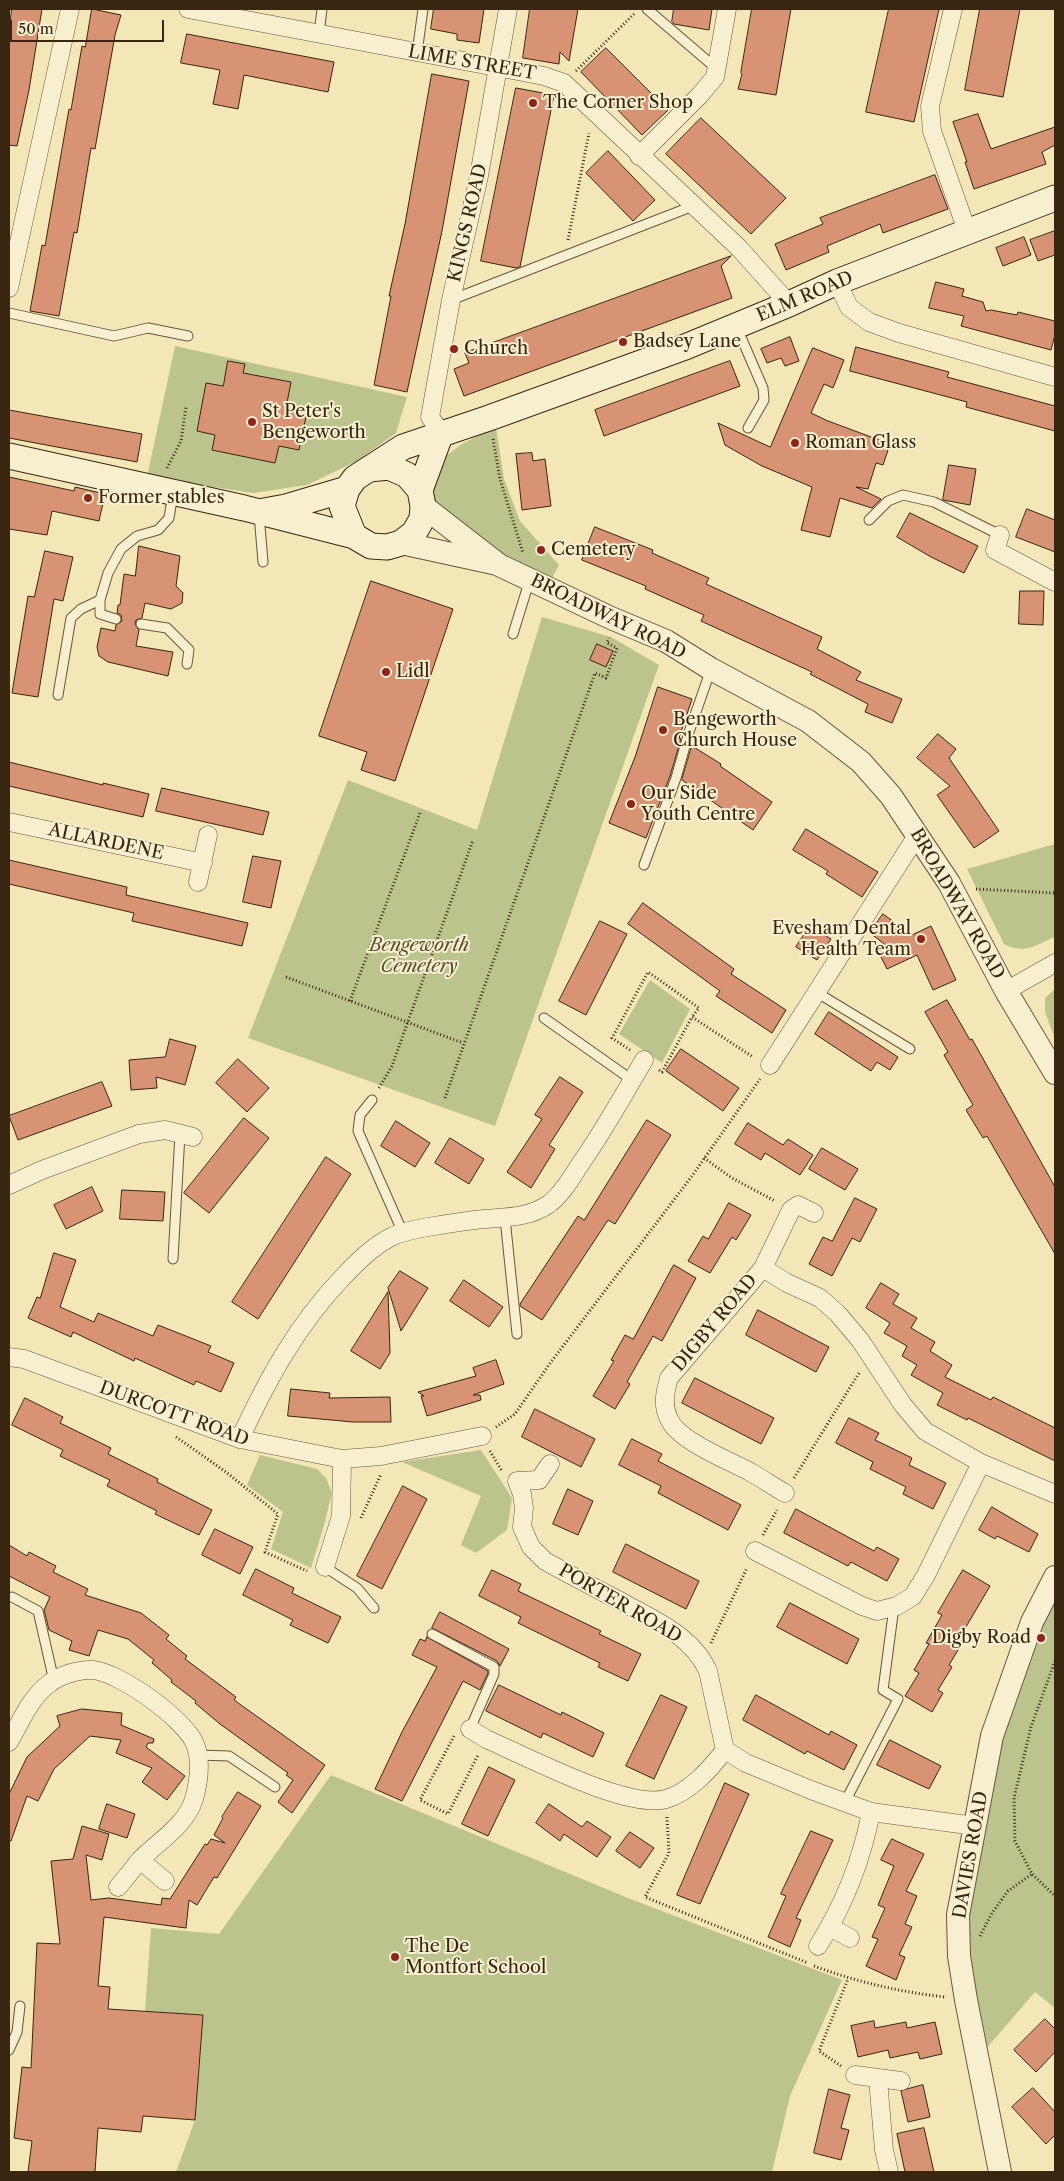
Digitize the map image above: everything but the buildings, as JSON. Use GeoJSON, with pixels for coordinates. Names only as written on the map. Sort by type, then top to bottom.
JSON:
{"type":"FeatureCollection","features":[{"type":"Feature","properties":{"kind":"main road","name":"ELM ROAD"},"geometry":{"type":"LineString","coordinates":[[369,469],[403,447],[685,347],[837,282],[1055,198]]}},
{"type":"Feature","properties":{"kind":"main road"},"geometry":{"type":"LineString","coordinates":[[9,456],[259,512],[354,536],[371,546],[388,546],[401,543],[414,533],[422,519],[422,498],[441,434]]}},
{"type":"Feature","properties":{"kind":"main road"},"geometry":{"type":"LineString","coordinates":[[354,536],[342,506],[346,489],[355,478],[369,469],[388,467],[407,474],[422,498]]}},
{"type":"Feature","properties":{"kind":"main road"},"geometry":{"type":"LineString","coordinates":[[259,512],[286,507],[346,489]]}},
{"type":"Feature","properties":{"kind":"street"},"geometry":{"type":"LineString","coordinates":[[9,288],[13,250],[70,9]]}},
{"type":"Feature","properties":{"kind":"street","name":"LIME STREET"},"geometry":{"type":"LineString","coordinates":[[188,9],[544,76],[564,83],[639,156],[739,248],[789,304]]}},
{"type":"Feature","properties":{"kind":"street","name":"KINGS ROAD"},"geometry":{"type":"LineString","coordinates":[[441,434],[430,417],[450,300],[479,176],[508,9]]}},
{"type":"Feature","properties":{"kind":"street"},"geometry":{"type":"LineString","coordinates":[[639,156],[700,95],[715,77],[727,9]]}},
{"type":"Feature","properties":{"kind":"street"},"geometry":{"type":"LineString","coordinates":[[953,9],[930,106],[932,131],[967,231]]}},
{"type":"Feature","properties":{"kind":"street"},"geometry":{"type":"LineString","coordinates":[[837,282],[849,307],[869,322],[899,333],[1055,377]]}},
{"type":"Feature","properties":{"kind":"street","name":"BROADWAY ROAD"},"geometry":{"type":"LineString","coordinates":[[422,498],[499,564]]}},
{"type":"Feature","properties":{"kind":"street"},"geometry":{"type":"LineString","coordinates":[[1000,536],[995,550],[1055,582]]}},
{"type":"Feature","properties":{"kind":"street","name":"BROADWAY ROAD"},"geometry":{"type":"LineString","coordinates":[[401,543],[499,564],[666,641],[711,669],[808,721],[861,762],[891,796],[918,834],[951,887],[1006,991],[1055,1074]]}},
{"type":"Feature","properties":{"kind":"street","name":"ALLARDENE"},"geometry":{"type":"LineString","coordinates":[[9,822],[203,863]]}},
{"type":"Feature","properties":{"kind":"street"},"geometry":{"type":"LineString","coordinates":[[770,1065],[918,834]]}},
{"type":"Feature","properties":{"kind":"street"},"geometry":{"type":"LineString","coordinates":[[198,882],[208,835]]}},
{"type":"Feature","properties":{"kind":"street"},"geometry":{"type":"LineString","coordinates":[[1006,991],[1055,963]]}},
{"type":"Feature","properties":{"kind":"street"},"geometry":{"type":"LineString","coordinates":[[240,1439],[278,1361],[310,1315],[361,1258],[391,1237],[402,1233],[426,1227],[520,1217],[536,1212],[551,1202],[569,1182],[600,1136],[644,1060]]}},
{"type":"Feature","properties":{"kind":"street"},"geometry":{"type":"LineString","coordinates":[[9,1185],[42,1170],[139,1134],[165,1130],[186,1135]]}},
{"type":"Feature","properties":{"kind":"street"},"geometry":{"type":"LineString","coordinates":[[791,1210],[798,1205],[814,1213]]}},
{"type":"Feature","properties":{"kind":"street","name":"DIGBY ROAD"},"geometry":{"type":"LineString","coordinates":[[785,1493],[752,1473],[720,1458],[683,1435],[669,1421],[665,1404],[665,1392],[670,1378],[762,1268],[791,1210]]}},
{"type":"Feature","properties":{"kind":"street","name":"DIGBY ROAD"},"geometry":{"type":"LineString","coordinates":[[762,1268],[787,1283],[820,1298],[838,1314],[860,1340],[903,1405],[925,1431],[981,1463],[1055,1494]]}},
{"type":"Feature","properties":{"kind":"street","name":"DURCOTT ROAD"},"geometry":{"type":"LineString","coordinates":[[9,1357],[24,1359],[240,1439],[342,1459],[389,1455],[482,1436]]}},
{"type":"Feature","properties":{"kind":"street"},"geometry":{"type":"LineString","coordinates":[[325,1567],[341,1516],[342,1459]]}},
{"type":"Feature","properties":{"kind":"street"},"geometry":{"type":"LineString","coordinates":[[755,1551],[862,1606],[877,1610],[894,1607],[913,1596],[981,1463]]}},
{"type":"Feature","properties":{"kind":"street"},"geometry":{"type":"LineString","coordinates":[[517,1480],[539,1480],[550,1464]]}},
{"type":"Feature","properties":{"kind":"street","name":"PORTER ROAD"},"geometry":{"type":"LineString","coordinates":[[517,1480],[524,1508],[522,1527],[531,1547],[545,1561],[667,1628],[687,1642],[703,1659],[712,1686],[725,1750]]}},
{"type":"Feature","properties":{"kind":"street","name":"DAVIES ROAD"},"geometry":{"type":"LineString","coordinates":[[1000,2172],[966,2000],[959,1956],[958,1915],[992,1736],[1032,1622],[1054,1584]]}},
{"type":"Feature","properties":{"kind":"street"},"geometry":{"type":"LineString","coordinates":[[9,1742],[40,1692],[54,1681],[80,1671],[93,1670],[130,1684],[166,1712],[194,1742],[198,1755],[199,1776],[194,1802],[167,1837],[140,1860],[118,1888]]}},
{"type":"Feature","properties":{"kind":"street"},"geometry":{"type":"LineString","coordinates":[[470,1730],[486,1739],[603,1790],[634,1800],[667,1799],[686,1789],[725,1750],[754,1766],[871,1812],[975,1826]]}},
{"type":"Feature","properties":{"kind":"street"},"geometry":{"type":"LineString","coordinates":[[818,1946],[830,1927],[851,1881],[865,1843],[871,1812]]}},
{"type":"Feature","properties":{"kind":"street"},"geometry":{"type":"LineString","coordinates":[[140,1860],[165,1881]]}},
{"type":"Feature","properties":{"kind":"street"},"geometry":{"type":"LineString","coordinates":[[830,1927],[850,1938]]}},
{"type":"Feature","properties":{"kind":"street"},"geometry":{"type":"LineString","coordinates":[[855,2075],[902,2081]]}},
{"type":"Feature","properties":{"kind":"street"},"geometry":{"type":"LineString","coordinates":[[878,2079],[884,2150],[889,2172]]}},
{"type":"Feature","properties":{"kind":"lane"},"geometry":{"type":"LineString","coordinates":[[318,34],[322,9]]}},
{"type":"Feature","properties":{"kind":"lane"},"geometry":{"type":"LineString","coordinates":[[417,53],[423,9]]}},
{"type":"Feature","properties":{"kind":"lane"},"geometry":{"type":"LineString","coordinates":[[647,9],[716,68]]}},
{"type":"Feature","properties":{"kind":"lane"},"geometry":{"type":"LineString","coordinates":[[450,300],[693,206]]}},
{"type":"Feature","properties":{"kind":"lane"},"geometry":{"type":"LineString","coordinates":[[9,313],[114,336],[148,328],[188,336]]}},
{"type":"Feature","properties":{"kind":"lane"},"geometry":{"type":"LineString","coordinates":[[736,326],[763,388],[764,400],[748,428]]}},
{"type":"Feature","properties":{"kind":"lane"},"geometry":{"type":"LineString","coordinates":[[116,619],[100,614],[100,600],[108,573],[121,549],[137,536],[158,530],[169,518],[167,492]]}},
{"type":"Feature","properties":{"kind":"lane"},"geometry":{"type":"LineString","coordinates":[[869,520],[888,501],[903,494],[934,502],[1000,536]]}},
{"type":"Feature","properties":{"kind":"lane"},"geometry":{"type":"LineString","coordinates":[[259,512],[263,562]]}},
{"type":"Feature","properties":{"kind":"lane"},"geometry":{"type":"LineString","coordinates":[[513,634],[530,579]]}},
{"type":"Feature","properties":{"kind":"lane"},"geometry":{"type":"LineString","coordinates":[[58,695],[71,618],[81,609],[100,600]]}},
{"type":"Feature","properties":{"kind":"lane"},"geometry":{"type":"LineString","coordinates":[[141,624],[167,628],[189,650],[187,664]]}},
{"type":"Feature","properties":{"kind":"lane"},"geometry":{"type":"LineString","coordinates":[[644,865],[676,778],[689,732],[711,669]]}},
{"type":"Feature","properties":{"kind":"lane"},"geometry":{"type":"LineString","coordinates":[[816,992],[910,1049]]}},
{"type":"Feature","properties":{"kind":"lane"},"geometry":{"type":"LineString","coordinates":[[544,1018],[632,1080]]}},
{"type":"Feature","properties":{"kind":"lane"},"geometry":{"type":"LineString","coordinates":[[372,1100],[360,1115],[358,1131],[402,1233]]}},
{"type":"Feature","properties":{"kind":"lane"},"geometry":{"type":"LineString","coordinates":[[173,1259],[186,1135]]}},
{"type":"Feature","properties":{"kind":"lane"},"geometry":{"type":"LineString","coordinates":[[505,1218],[517,1334]]}},
{"type":"Feature","properties":{"kind":"lane"},"geometry":{"type":"LineString","coordinates":[[325,1567],[357,1588],[374,1608]]}},
{"type":"Feature","properties":{"kind":"lane"},"geometry":{"type":"LineString","coordinates":[[12,1597],[38,1611],[54,1681]]}},
{"type":"Feature","properties":{"kind":"lane"},"geometry":{"type":"LineString","coordinates":[[845,1802],[898,1698],[883,1690],[894,1607]]}},
{"type":"Feature","properties":{"kind":"lane"},"geometry":{"type":"LineString","coordinates":[[432,1634],[494,1667],[494,1674],[470,1730]]}},
{"type":"Feature","properties":{"kind":"lane"},"geometry":{"type":"LineString","coordinates":[[198,1755],[230,1756],[275,1787]]}},
{"type":"Feature","properties":{"kind":"lane"},"geometry":{"type":"LineString","coordinates":[[9,2050],[18,2032],[20,2006]]}},
{"type":"Feature","properties":{"kind":"path"},"geometry":{"type":"LineString","coordinates":[[564,83],[640,9]]}},
{"type":"Feature","properties":{"kind":"path"},"geometry":{"type":"LineString","coordinates":[[565,255],[594,111]]}},
{"type":"Feature","properties":{"kind":"path"},"geometry":{"type":"LineString","coordinates":[[167,492],[169,462],[181,442],[186,407]]}},
{"type":"Feature","properties":{"kind":"path"},"geometry":{"type":"LineString","coordinates":[[489,418],[500,479],[530,579]]}},
{"type":"Feature","properties":{"kind":"path"},"geometry":{"type":"LineString","coordinates":[[445,1098],[595,673],[606,678],[612,663],[617,648],[607,642],[619,620]]}},
{"type":"Feature","properties":{"kind":"path"},"geometry":{"type":"LineString","coordinates":[[350,1001],[420,813]]}},
{"type":"Feature","properties":{"kind":"path"},"geometry":{"type":"LineString","coordinates":[[372,1100],[392,1066],[472,840]]}},
{"type":"Feature","properties":{"kind":"path"},"geometry":{"type":"LineString","coordinates":[[951,887],[1055,893]]}},
{"type":"Feature","properties":{"kind":"path"},"geometry":{"type":"LineString","coordinates":[[648,972],[699,1008],[692,1017],[662,1072],[644,1060],[612,1038],[648,972]]}},
{"type":"Feature","properties":{"kind":"path"},"geometry":{"type":"LineString","coordinates":[[286,977],[463,1043]]}},
{"type":"Feature","properties":{"kind":"path"},"geometry":{"type":"LineString","coordinates":[[517,1480],[505,1475],[482,1436],[516,1414],[551,1362],[621,1272],[770,1065],[733,1046],[692,1017]]}},
{"type":"Feature","properties":{"kind":"path"},"geometry":{"type":"LineString","coordinates":[[704,1158],[732,1178],[791,1210]]}},
{"type":"Feature","properties":{"kind":"path"},"geometry":{"type":"LineString","coordinates":[[171,1433],[226,1472],[278,1514],[265,1552],[308,1571]]}},
{"type":"Feature","properties":{"kind":"path"},"geometry":{"type":"LineString","coordinates":[[359,1523],[389,1455]]}},
{"type":"Feature","properties":{"kind":"path"},"geometry":{"type":"LineString","coordinates":[[1055,1660],[1031,1727],[1014,1798],[1015,1841],[1032,1874],[1055,1896]]}},
{"type":"Feature","properties":{"kind":"path"},"geometry":{"type":"LineString","coordinates":[[470,1730],[460,1725],[420,1800],[448,1814],[486,1739]]}},
{"type":"Feature","properties":{"kind":"path"},"geometry":{"type":"LineString","coordinates":[[667,1799],[669,1853],[646,1897],[848,1979],[908,1993],[966,2000]]}},
{"type":"Feature","properties":{"kind":"path"},"geometry":{"type":"LineString","coordinates":[[959,1956],[975,1947],[992,1913],[1008,1891],[1032,1874]]}},
{"type":"Feature","properties":{"kind":"path"},"geometry":{"type":"LineString","coordinates":[[848,1979],[819,2051],[855,2075]]}},
{"type":"Feature","properties":{"kind":"green space"},"geometry":{"type":"Polygon","coordinates":[[[175,346],[407,397],[396,433],[357,461],[307,485],[253,493],[147,477],[175,346]]]}},
{"type":"Feature","properties":{"kind":"green space"},"geometry":{"type":"Polygon","coordinates":[[[496,428],[504,479],[520,521],[559,565],[552,578],[502,555],[434,506],[431,493],[432,479],[436,468],[464,443],[496,428]]]}},
{"type":"Feature","properties":{"kind":"green space","name":"Bengeworth Cemetery"},"geometry":{"type":"Polygon","coordinates":[[[542,617],[611,637],[659,665],[495,1126],[248,1038],[348,780],[477,830],[542,617]]]}},
{"type":"Feature","properties":{"kind":"green space"},"geometry":{"type":"Polygon","coordinates":[[[1055,844],[1055,937],[1036,946],[1024,949],[1004,944],[967,869],[1055,844]]]}},
{"type":"Feature","properties":{"kind":"green space"},"geometry":{"type":"Polygon","coordinates":[[[650,980],[690,1009],[662,1063],[619,1034],[650,980]]]}},
{"type":"Feature","properties":{"kind":"green space"},"geometry":{"type":"Polygon","coordinates":[[[1055,989],[1055,1039],[1045,1012],[1045,998],[1055,989]]]}},
{"type":"Feature","properties":{"kind":"green space"},"geometry":{"type":"Polygon","coordinates":[[[481,1450],[512,1498],[507,1530],[476,1553],[461,1545],[481,1496],[402,1462],[481,1450]]]}},
{"type":"Feature","properties":{"kind":"green space"},"geometry":{"type":"Polygon","coordinates":[[[260,1455],[317,1469],[326,1478],[332,1493],[311,1568],[271,1549],[283,1512],[247,1485],[260,1455]]]}},
{"type":"Feature","properties":{"kind":"green space"},"geometry":{"type":"Polygon","coordinates":[[[1055,1577],[1055,2008],[1035,1992],[977,2059],[959,1956],[975,1826],[1055,1577]]]}},
{"type":"Feature","properties":{"kind":"green space","name":"The De Montfort School"},"geometry":{"type":"Polygon","coordinates":[[[331,1775],[628,1898],[842,1980],[790,2096],[772,2172],[176,2172],[195,2120],[203,2015],[145,2011],[151,1928],[219,1934],[331,1775]]]}},
{"type":"Feature","properties":{"kind":"place","name":"The Corner Shop"},"geometry":{"type":"Point","coordinates":[533,103]}},
{"type":"Feature","properties":{"kind":"place","name":"Badsey Lane"},"geometry":{"type":"Point","coordinates":[623,342]}},
{"type":"Feature","properties":{"kind":"place","name":"Church"},"geometry":{"type":"Point","coordinates":[454,349]}},
{"type":"Feature","properties":{"kind":"place","name":"St Peter's Bengeworth"},"geometry":{"type":"Point","coordinates":[252,422]}},
{"type":"Feature","properties":{"kind":"place","name":"Roman Glass"},"geometry":{"type":"Point","coordinates":[795,443]}},
{"type":"Feature","properties":{"kind":"place","name":"Former stables"},"geometry":{"type":"Point","coordinates":[88,498]}},
{"type":"Feature","properties":{"kind":"place","name":"Cemetery"},"geometry":{"type":"Point","coordinates":[541,550]}},
{"type":"Feature","properties":{"kind":"place","name":"Lidl"},"geometry":{"type":"Point","coordinates":[386,672]}},
{"type":"Feature","properties":{"kind":"place","name":"Bengeworth Church House"},"geometry":{"type":"Point","coordinates":[663,730]}},
{"type":"Feature","properties":{"kind":"place","name":"Our Side Youth Centre"},"geometry":{"type":"Point","coordinates":[631,804]}},
{"type":"Feature","properties":{"kind":"place","name":"Evesham Dental Health Team"},"geometry":{"type":"Point","coordinates":[921,939]}},
{"type":"Feature","properties":{"kind":"place","name":"Digby Road"},"geometry":{"type":"Point","coordinates":[1041,1638]}},
{"type":"Feature","properties":{"kind":"place","name":"The De Montfort School"},"geometry":{"type":"Point","coordinates":[395,1957]}}]}
